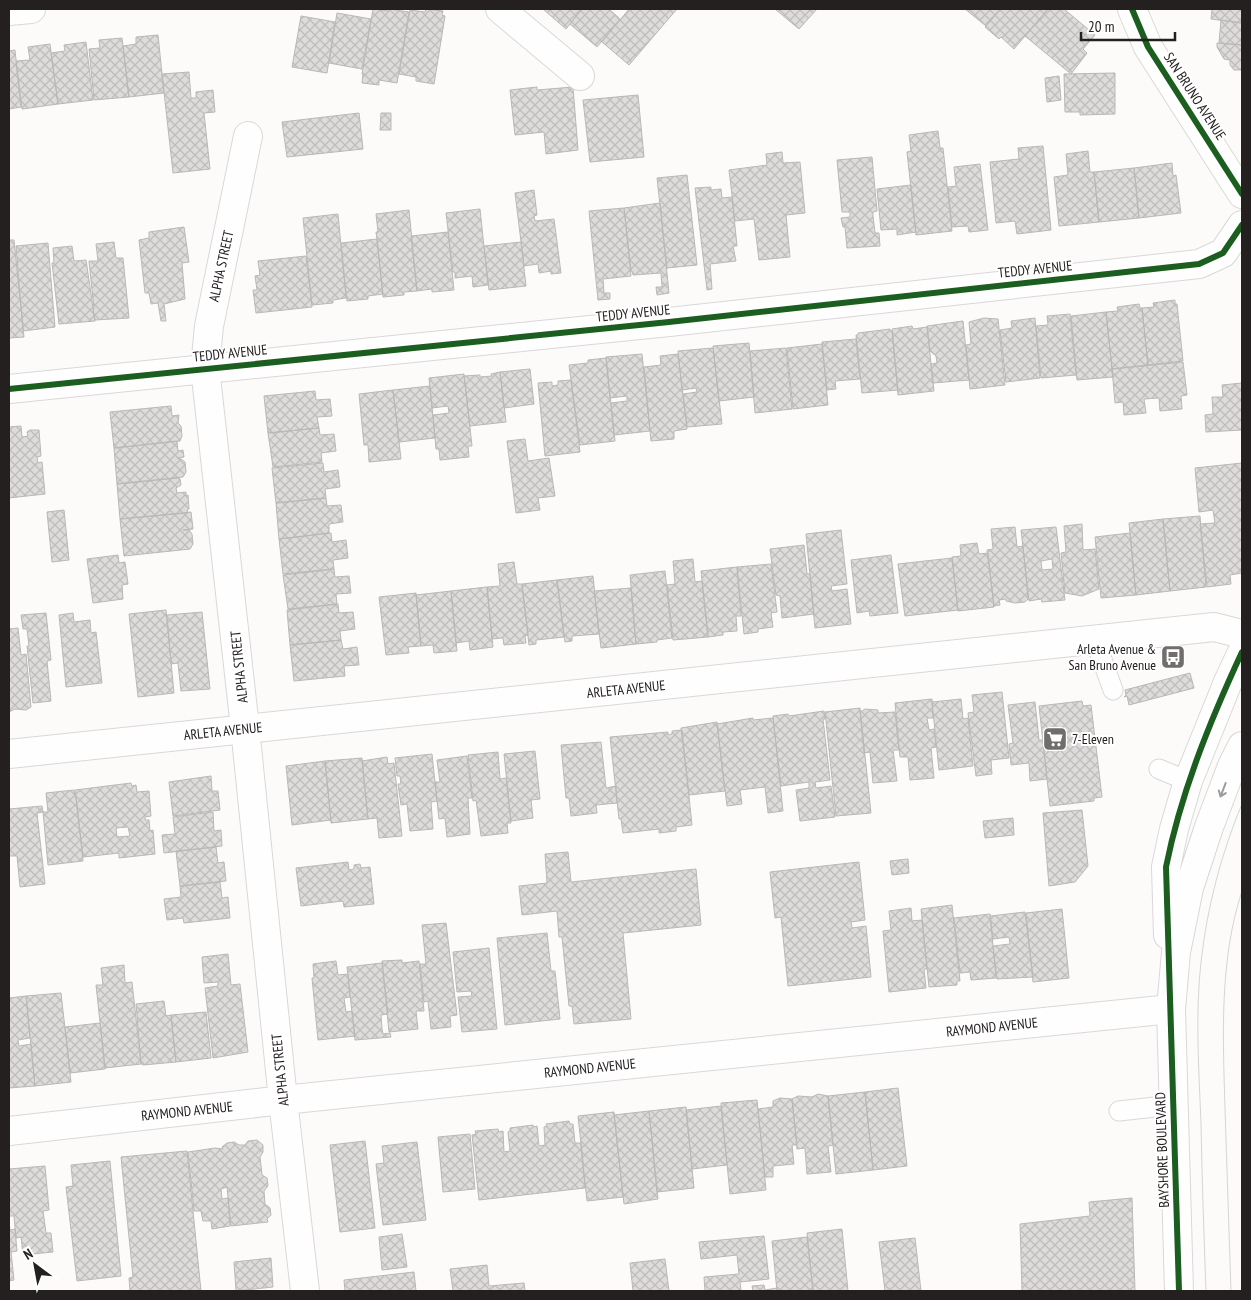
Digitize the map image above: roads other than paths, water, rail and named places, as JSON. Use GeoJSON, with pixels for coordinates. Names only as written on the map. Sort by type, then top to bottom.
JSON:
{"type":"FeatureCollection","features":[{"type":"Feature","properties":{"kind":"street"},"geometry":{"type":"LineString","coordinates":[[9,11],[31,9]]}},
{"type":"Feature","properties":{"kind":"street"},"geometry":{"type":"LineString","coordinates":[[500,9],[580,76]]}},
{"type":"Feature","properties":{"kind":"street","name":"SAN BRUNO AVENUE"},"geometry":{"type":"LineString","coordinates":[[1132,9],[1148,47],[1242,194]]}},
{"type":"Feature","properties":{"kind":"street","name":"ALPHA STREET"},"geometry":{"type":"LineString","coordinates":[[248,136],[209,326],[205,368],[305,1291]]}},
{"type":"Feature","properties":{"kind":"street","name":"TEDDY AVENUE"},"geometry":{"type":"LineString","coordinates":[[9,389],[678,321],[1199,264],[1223,253],[1242,225]]}},
{"type":"Feature","properties":{"kind":"street","name":"ARLETA AVENUE"},"geometry":{"type":"LineString","coordinates":[[9,754],[1214,627],[1242,634]]}},
{"type":"Feature","properties":{"kind":"street"},"geometry":{"type":"LineString","coordinates":[[1171,1009],[1166,867],[1174,829],[1188,782],[1242,652]]}},
{"type":"Feature","properties":{"kind":"street","name":"BAYSHORE BOULEVARD"},"geometry":{"type":"LineString","coordinates":[[1178,1291],[1171,1009],[1176,952],[1189,888],[1212,818],[1232,766],[1242,746]]}},
{"type":"Feature","properties":{"kind":"street","name":"RAYMOND AVENUE"},"geometry":{"type":"LineString","coordinates":[[9,1131],[283,1100],[1171,1009]]}},
{"type":"Feature","properties":{"kind":"lane"},"geometry":{"type":"LineString","coordinates":[[1095,640],[1113,690]]}},
{"type":"Feature","properties":{"kind":"lane"},"geometry":{"type":"LineString","coordinates":[[1159,769],[1188,782]]}},
{"type":"Feature","properties":{"kind":"lane"},"geometry":{"type":"LineString","coordinates":[[1119,1111],[1173,1105]]}},
{"type":"Feature","properties":{"kind":"tram line"},"geometry":{"type":"LineString","coordinates":[[1206,1291],[1198,1043],[1199,982],[1211,901],[1221,862],[1242,804]]}},
{"type":"Feature","properties":{"kind":"tram line"},"geometry":{"type":"LineString","coordinates":[[1231,1291],[1223,1027],[1229,944],[1242,891]]}},
{"type":"Feature","properties":{"kind":"place","name":"Arleta Avenue & San Bruno Avenue"},"geometry":{"type":"Point","coordinates":[1173,657]}},
{"type":"Feature","properties":{"kind":"place","name":"7-Eleven"},"geometry":{"type":"Point","coordinates":[1055,739]}}]}
